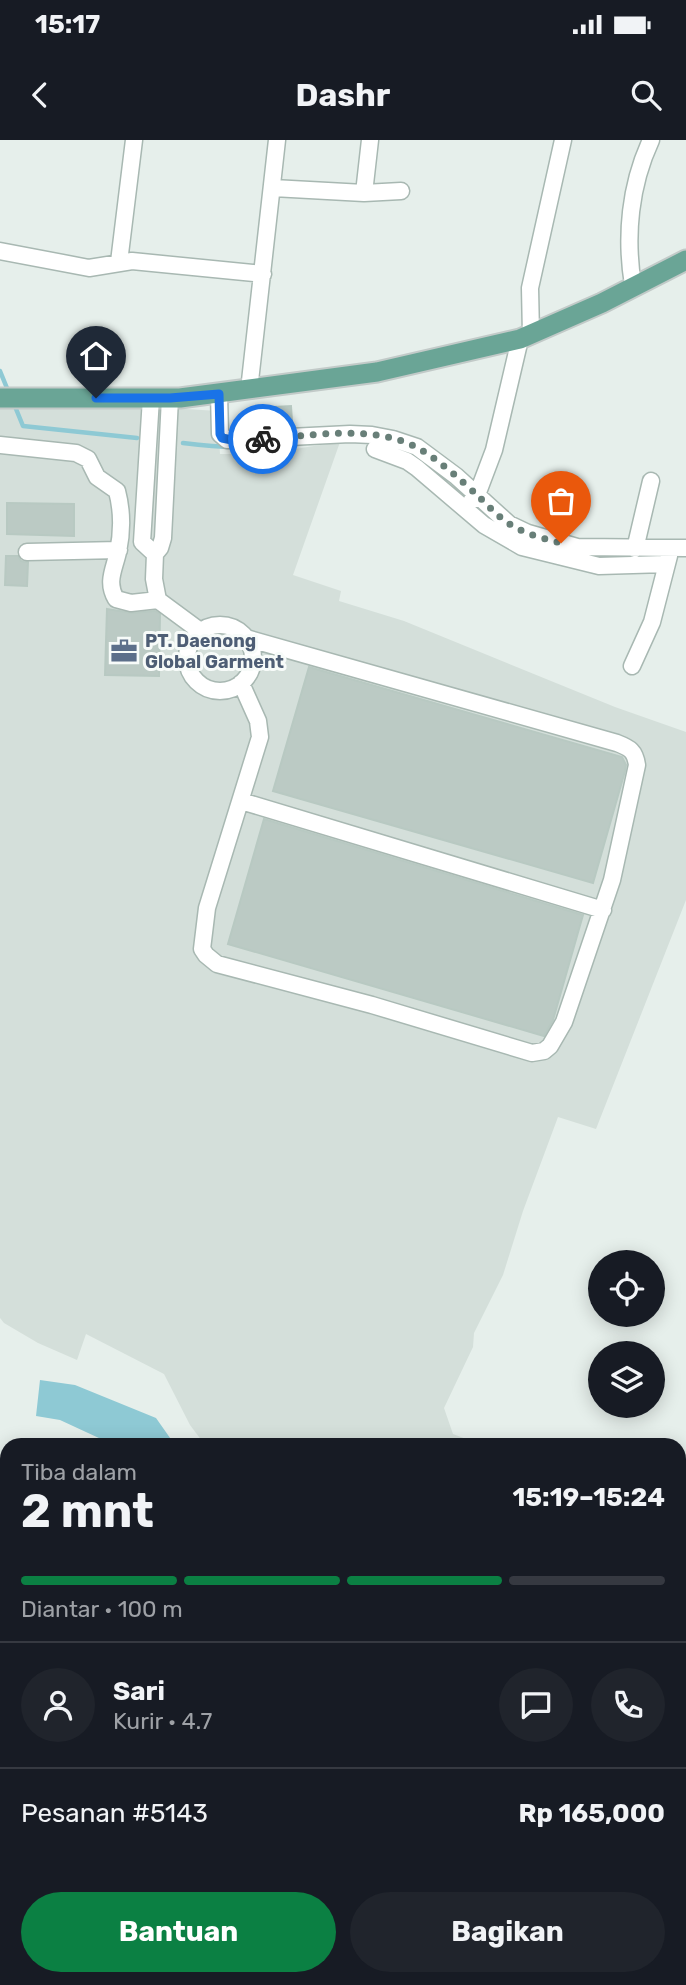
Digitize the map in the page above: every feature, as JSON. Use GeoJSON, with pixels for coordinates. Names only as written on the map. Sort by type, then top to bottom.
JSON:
{"type":"FeatureCollection","features":[{"type":"Feature","properties":{"kind":"main road"},"geometry":{"type":"LineString","coordinates":[[0,398],[161,398],[219,394],[377,372],[525,337],[602,303],[686,260]]}},
{"type":"Feature","properties":{"kind":"street"},"geometry":{"type":"LineString","coordinates":[[118,261],[134,140]]}},
{"type":"Feature","properties":{"kind":"street"},"geometry":{"type":"LineString","coordinates":[[249,390],[277,140]]}},
{"type":"Feature","properties":{"kind":"street"},"geometry":{"type":"LineString","coordinates":[[364,193],[370,140]]}},
{"type":"Feature","properties":{"kind":"street"},"geometry":{"type":"LineString","coordinates":[[470,501],[495,450],[525,337],[530,288],[563,140]]}},
{"type":"Feature","properties":{"kind":"street"},"geometry":{"type":"LineString","coordinates":[[633,285],[630,237],[632,198],[651,140]]}},
{"type":"Feature","properties":{"kind":"street"},"geometry":{"type":"LineString","coordinates":[[273,188],[364,193],[401,191]]}},
{"type":"Feature","properties":{"kind":"street"},"geometry":{"type":"LineString","coordinates":[[0,251],[89,268],[118,261],[132,261],[263,274]]}},
{"type":"Feature","properties":{"kind":"street"},"geometry":{"type":"LineString","coordinates":[[219,394],[220,434],[227,440],[372,435],[412,455],[470,501],[528,533],[577,547],[599,557],[666,564]]}},
{"type":"Feature","properties":{"kind":"street"},"geometry":{"type":"LineString","coordinates":[[158,600],[154,579],[155,554],[163,538],[161,398]]}},
{"type":"Feature","properties":{"kind":"street"},"geometry":{"type":"LineString","coordinates":[[0,445],[76,453],[88,459],[97,477],[117,491],[121,506],[119,550],[110,581],[116,599],[131,603],[158,600],[200,631]]}},
{"type":"Feature","properties":{"kind":"street"},"geometry":{"type":"LineString","coordinates":[[375,449],[412,455]]}},
{"type":"Feature","properties":{"kind":"street"},"geometry":{"type":"LineString","coordinates":[[635,549],[651,481]]}},
{"type":"Feature","properties":{"kind":"street"},"geometry":{"type":"LineString","coordinates":[[599,557],[635,549],[678,547]]}},
{"type":"Feature","properties":{"kind":"street"},"geometry":{"type":"LineString","coordinates":[[632,666],[652,622],[666,564],[678,547]]}},
{"type":"Feature","properties":{"kind":"street"},"geometry":{"type":"LineString","coordinates":[[27,552],[119,550]]}},
{"type":"Feature","properties":{"kind":"street"},"geometry":{"type":"LineString","coordinates":[[218,624],[231,626],[250,643],[253,656],[251,669],[234,688],[208,690],[197,683],[189,672],[188,646],[200,631],[218,624]]}},
{"type":"Feature","properties":{"kind":"street"},"geometry":{"type":"LineString","coordinates":[[241,683],[258,721],[260,737],[207,908],[202,949],[206,955],[217,964],[372,1005],[532,1053],[550,1046],[564,1022],[612,880],[637,765],[635,754],[631,749],[246,638]]}},
{"type":"Feature","properties":{"kind":"street"},"geometry":{"type":"LineString","coordinates":[[241,801],[603,910]]}},
{"type":"Feature","properties":{"kind":"shaded area"},"geometry":{"type":"Polygon","coordinates":[[[142,406],[217,411],[220,454],[262,454],[340,442],[293,575],[341,591],[339,601],[404,621],[615,707],[686,732],[686,900],[596,1129],[558,1117],[523,1211],[503,1275],[474,1333],[473,1347],[444,1408],[453,1434],[464,1438],[200,1438],[190,1425],[164,1374],[86,1334],[77,1360],[38,1343],[0,1318],[0,407],[142,406]]]}},
{"type":"Feature","properties":{"kind":"water"},"geometry":{"type":"Polygon","coordinates":[[[40,1380],[75,1385],[156,1418],[170,1438],[99,1438],[60,1420],[36,1416],[40,1380]]]}},
{"type":"Feature","properties":{"kind":"building"},"geometry":{"type":"Polygon","coordinates":[[[291,406],[292,421],[255,424],[254,408],[291,406]]]}},
{"type":"Feature","properties":{"kind":"building"},"geometry":{"type":"Polygon","coordinates":[[[7,503],[74,504],[74,536],[7,534],[7,503]]]}},
{"type":"Feature","properties":{"kind":"building"},"geometry":{"type":"Polygon","coordinates":[[[6,556],[18,556],[21,561],[28,562],[27,586],[5,585],[6,556]]]}},
{"type":"Feature","properties":{"kind":"building"},"geometry":{"type":"Polygon","coordinates":[[[107,609],[132,613],[155,611],[160,614],[159,676],[105,675],[107,609]]]}},
{"type":"Feature","properties":{"kind":"building"},"geometry":{"type":"Polygon","coordinates":[[[309,667],[622,757],[626,765],[625,771],[593,883],[273,791],[309,667]]]}},
{"type":"Feature","properties":{"kind":"building"},"geometry":{"type":"Polygon","coordinates":[[[264,819],[583,915],[553,1020],[544,1036],[228,944],[264,819]]]}},
{"type":"Feature","properties":{"kind":"waterway"},"geometry":{"type":"LineString","coordinates":[[0,371],[9,393]]}},
{"type":"Feature","properties":{"kind":"waterway"},"geometry":{"type":"LineString","coordinates":[[14,404],[23,426],[137,438]]}},
{"type":"Feature","properties":{"kind":"waterway"},"geometry":{"type":"LineString","coordinates":[[183,443],[235,447],[287,445]]}},
{"type":"Feature","properties":{"kind":"way so far"},"geometry":{"type":"LineString","coordinates":[[263,439],[372,435],[417,447],[509,524],[561,543]]}},
{"type":"Feature","properties":{"kind":"place","name":"PT. Daenong Global Garment"},"geometry":{"type":"Point","coordinates":[124,651]}},
{"type":"Feature","properties":{"kind":"route"},"geometry":{"type":"LineString","coordinates":[[96,398],[180,398],[219,394],[222,438],[237,441],[263,439]]}}]}
